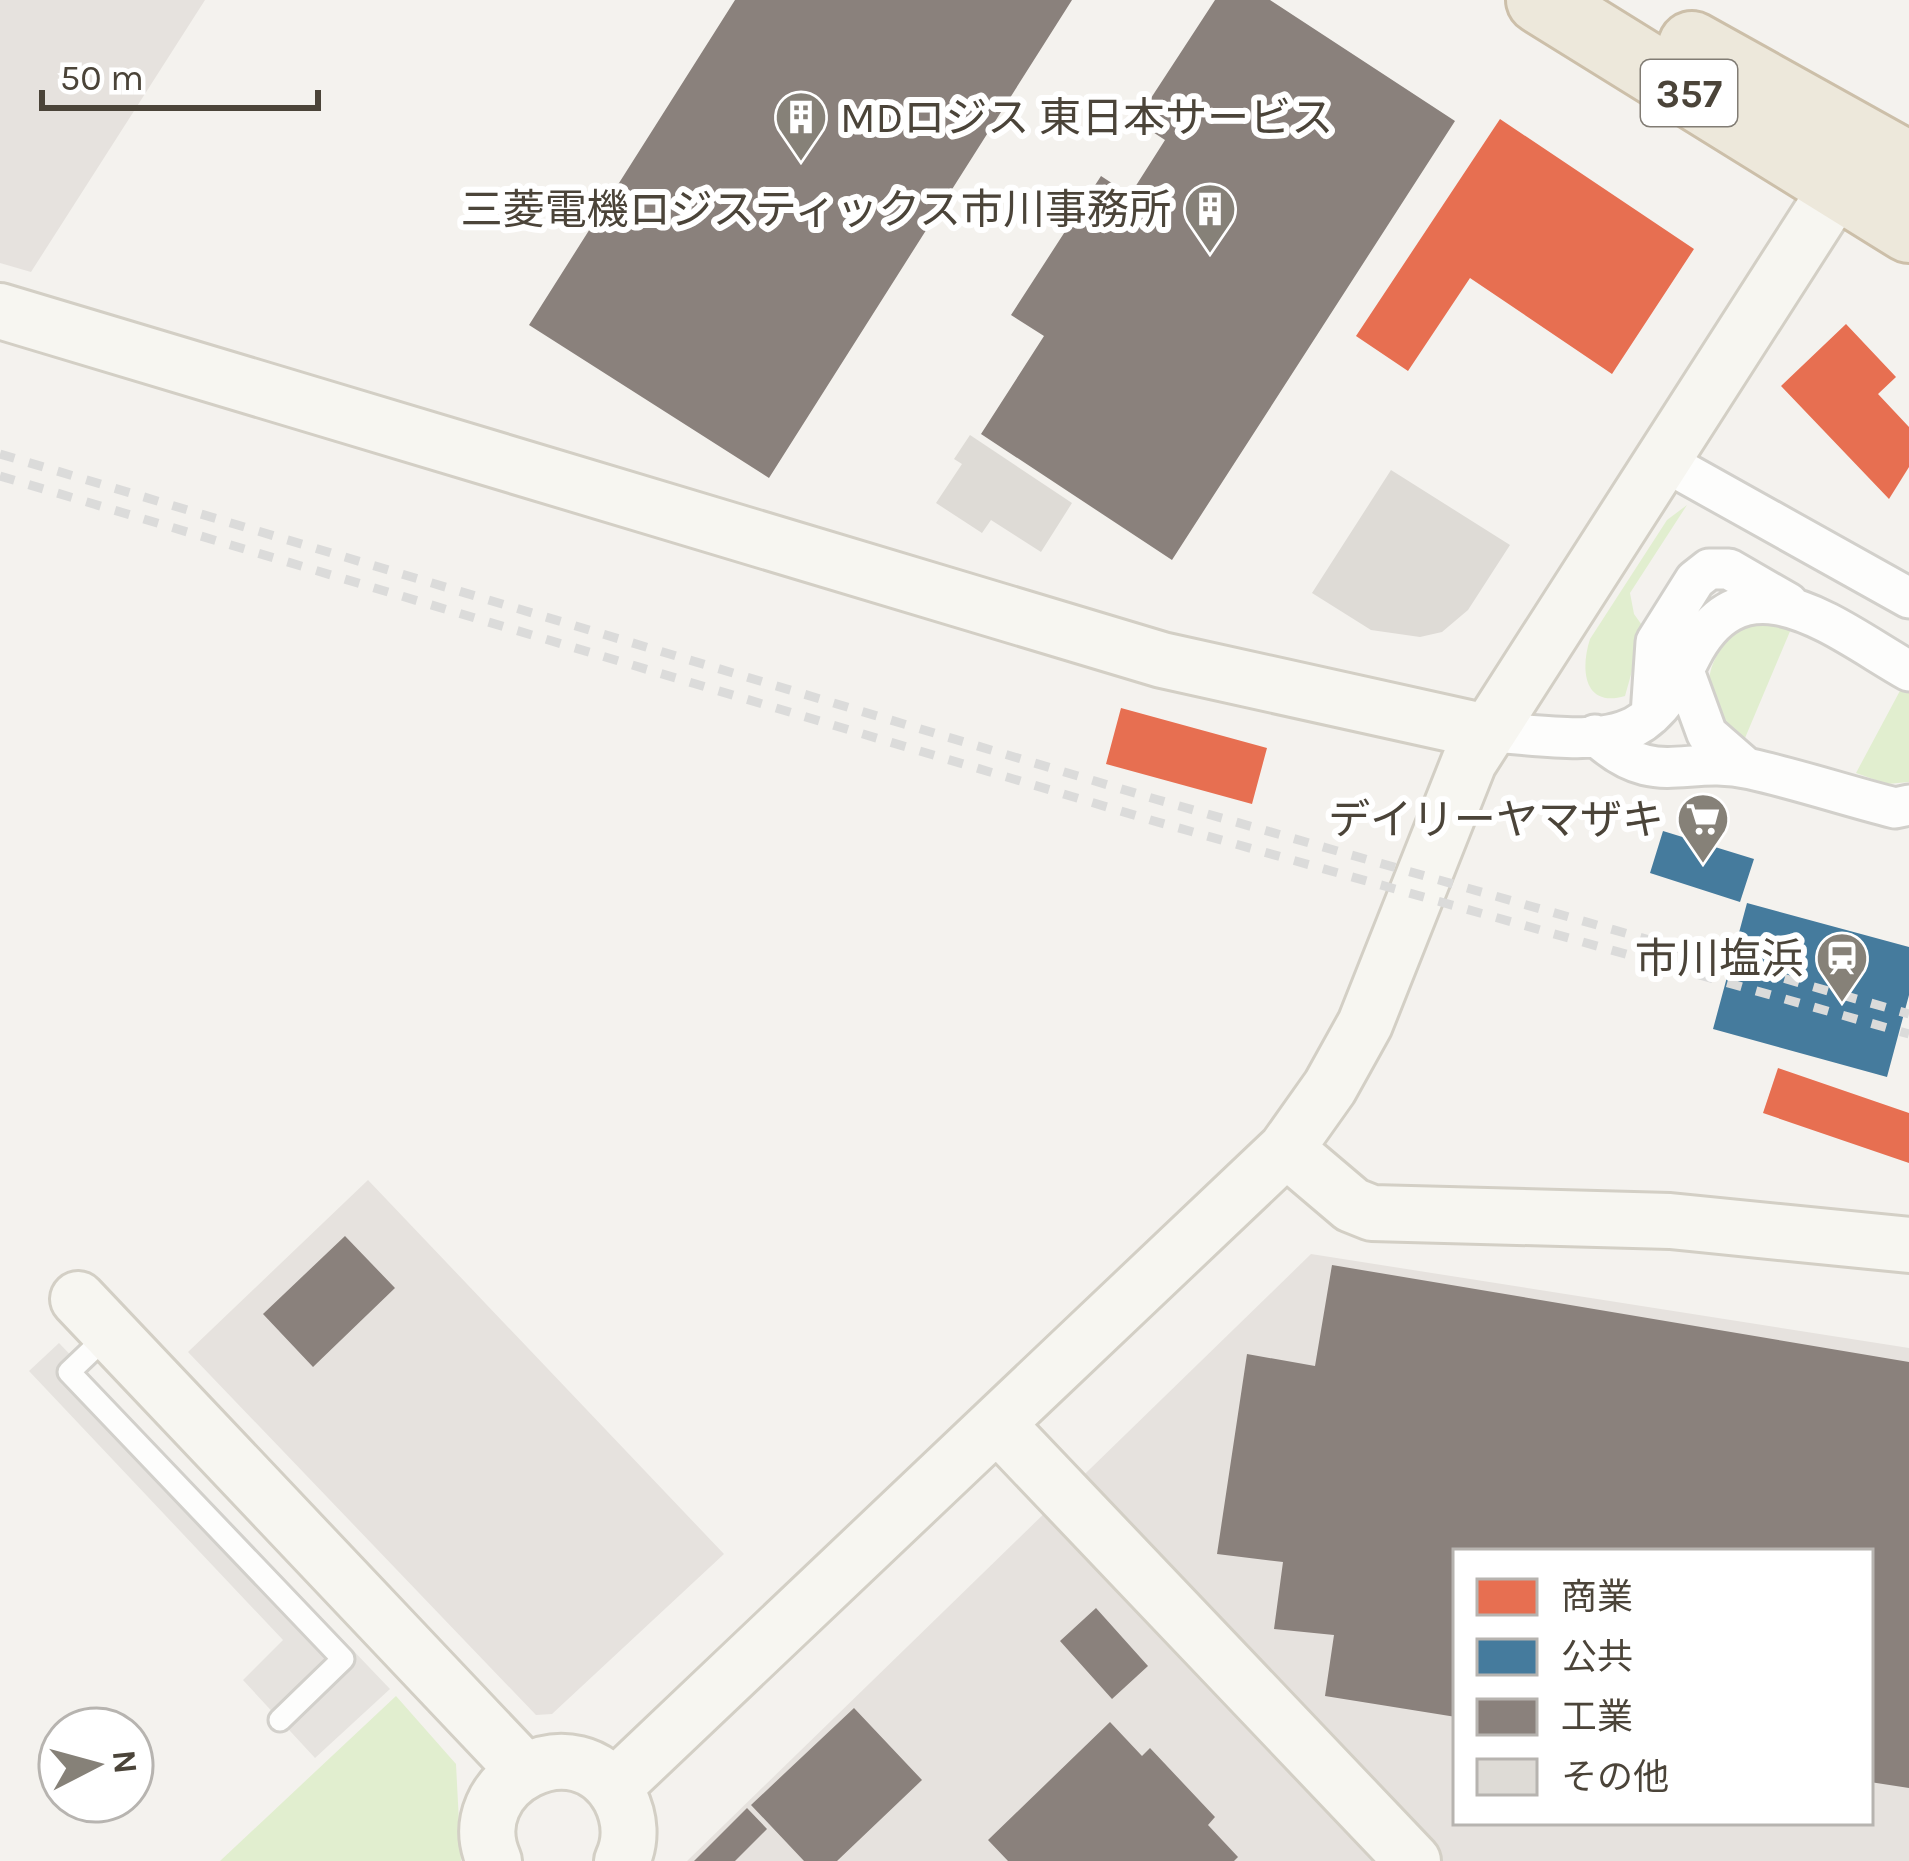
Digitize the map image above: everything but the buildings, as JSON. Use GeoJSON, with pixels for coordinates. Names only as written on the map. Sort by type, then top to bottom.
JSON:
{"type":"FeatureCollection","features":[{"type":"Feature","properties":{"kind":"highway","name":"357"},"geometry":{"type":"LineString","coordinates":[[1540,0],[1909,229]]}},
{"type":"Feature","properties":{"kind":"highway","name":"357"},"geometry":{"type":"LineString","coordinates":[[1612,0],[1909,166]]}},
{"type":"Feature","properties":{"kind":"street"},"geometry":{"type":"LineString","coordinates":[[614,1787],[1000,1426],[1286,1149],[1330,1088],[1365,1024],[1453,793],[1487,732],[1838,185]]}},
{"type":"Feature","properties":{"kind":"street"},"geometry":{"type":"LineString","coordinates":[[0,311],[1162,660],[1487,732],[1620,732],[1651,715],[1708,628],[1725,614],[1763,602],[1791,604]]}},
{"type":"Feature","properties":{"kind":"street"},"geometry":{"type":"LineString","coordinates":[[1660,459],[1909,598]]}},
{"type":"Feature","properties":{"kind":"street"},"geometry":{"type":"LineString","coordinates":[[1651,715],[1656,642],[1695,580],[1709,569],[1729,569],[1909,671]]}},
{"type":"Feature","properties":{"kind":"street"},"geometry":{"type":"LineString","coordinates":[[1684,670],[1707,734],[1746,767]]}},
{"type":"Feature","properties":{"kind":"street"},"geometry":{"type":"LineString","coordinates":[[1595,735],[1621,759],[1645,768],[1746,767],[1895,808],[1909,805]]}},
{"type":"Feature","properties":{"kind":"street"},"geometry":{"type":"LineString","coordinates":[[1286,1149],[1352,1205],[1372,1213],[1670,1221],[1909,1245]]}},
{"type":"Feature","properties":{"kind":"street"},"geometry":{"type":"LineString","coordinates":[[94,1316],[524,1769]]}},
{"type":"Feature","properties":{"kind":"street"},"geometry":{"type":"LineString","coordinates":[[1000,1426],[1413,1861]]}},
{"type":"Feature","properties":{"kind":"street"},"geometry":{"type":"LineString","coordinates":[[494,1861],[487,1826],[493,1803],[524,1769],[562,1760],[600,1774],[614,1787],[629,1829],[622,1861]]}},
{"type":"Feature","properties":{"kind":"lane"},"geometry":{"type":"LineString","coordinates":[[94,1316],[69,1372],[343,1659],[280,1720]]}},
{"type":"Feature","properties":{"kind":"shaded area"},"geometry":{"type":"Polygon","coordinates":[[[0,0],[205,0],[31,272],[0,263],[0,0]]]}},
{"type":"Feature","properties":{"kind":"shaded area"},"geometry":{"type":"Polygon","coordinates":[[[368,1180],[724,1554],[552,1714],[536,1715],[188,1352],[368,1180]]]}},
{"type":"Feature","properties":{"kind":"shaded area"},"geometry":{"type":"Polygon","coordinates":[[[1311,1254],[1909,1348],[1909,1861],[687,1861],[1311,1254]]]}},
{"type":"Feature","properties":{"kind":"shaded area"},"geometry":{"type":"Polygon","coordinates":[[[59,1343],[390,1689],[315,1758],[243,1680],[283,1640],[29,1371],[59,1343]]]}},
{"type":"Feature","properties":{"kind":"green space"},"geometry":{"type":"Polygon","coordinates":[[[1687,505],[1630,593],[1634,614],[1644,628],[1625,696],[1601,697],[1588,684],[1586,674],[1590,639],[1667,520],[1687,505]]]}},
{"type":"Feature","properties":{"kind":"green space"},"geometry":{"type":"Polygon","coordinates":[[[1753,623],[1791,629],[1745,738],[1716,711],[1709,679],[1722,647],[1753,623]]]}},
{"type":"Feature","properties":{"kind":"green space"},"geometry":{"type":"Polygon","coordinates":[[[1902,687],[1909,692],[1909,782],[1887,784],[1856,773],[1902,687]]]}},
{"type":"Feature","properties":{"kind":"green space"},"geometry":{"type":"Polygon","coordinates":[[[396,1696],[456,1764],[461,1861],[220,1861],[396,1696]]]}},
{"type":"Feature","properties":{"kind":"railway"},"geometry":{"type":"LineString","coordinates":[[0,454],[1155,799],[1909,1014]]}},
{"type":"Feature","properties":{"kind":"railway"},"geometry":{"type":"LineString","coordinates":[[0,476],[1154,821],[1909,1034]]}},
{"type":"Feature","properties":{"kind":"place","name":"MDロジス 東日本サービス"},"geometry":{"type":"Point","coordinates":[801,163]}},
{"type":"Feature","properties":{"kind":"place","name":"三菱電機ロジスティックス市川事務所"},"geometry":{"type":"Point","coordinates":[1210,255]}},
{"type":"Feature","properties":{"kind":"place","name":"デイリーヤマザキ"},"geometry":{"type":"Point","coordinates":[1703,865]}},
{"type":"Feature","properties":{"kind":"place","name":"市川塩浜"},"geometry":{"type":"Point","coordinates":[1842,1004]}}]}
